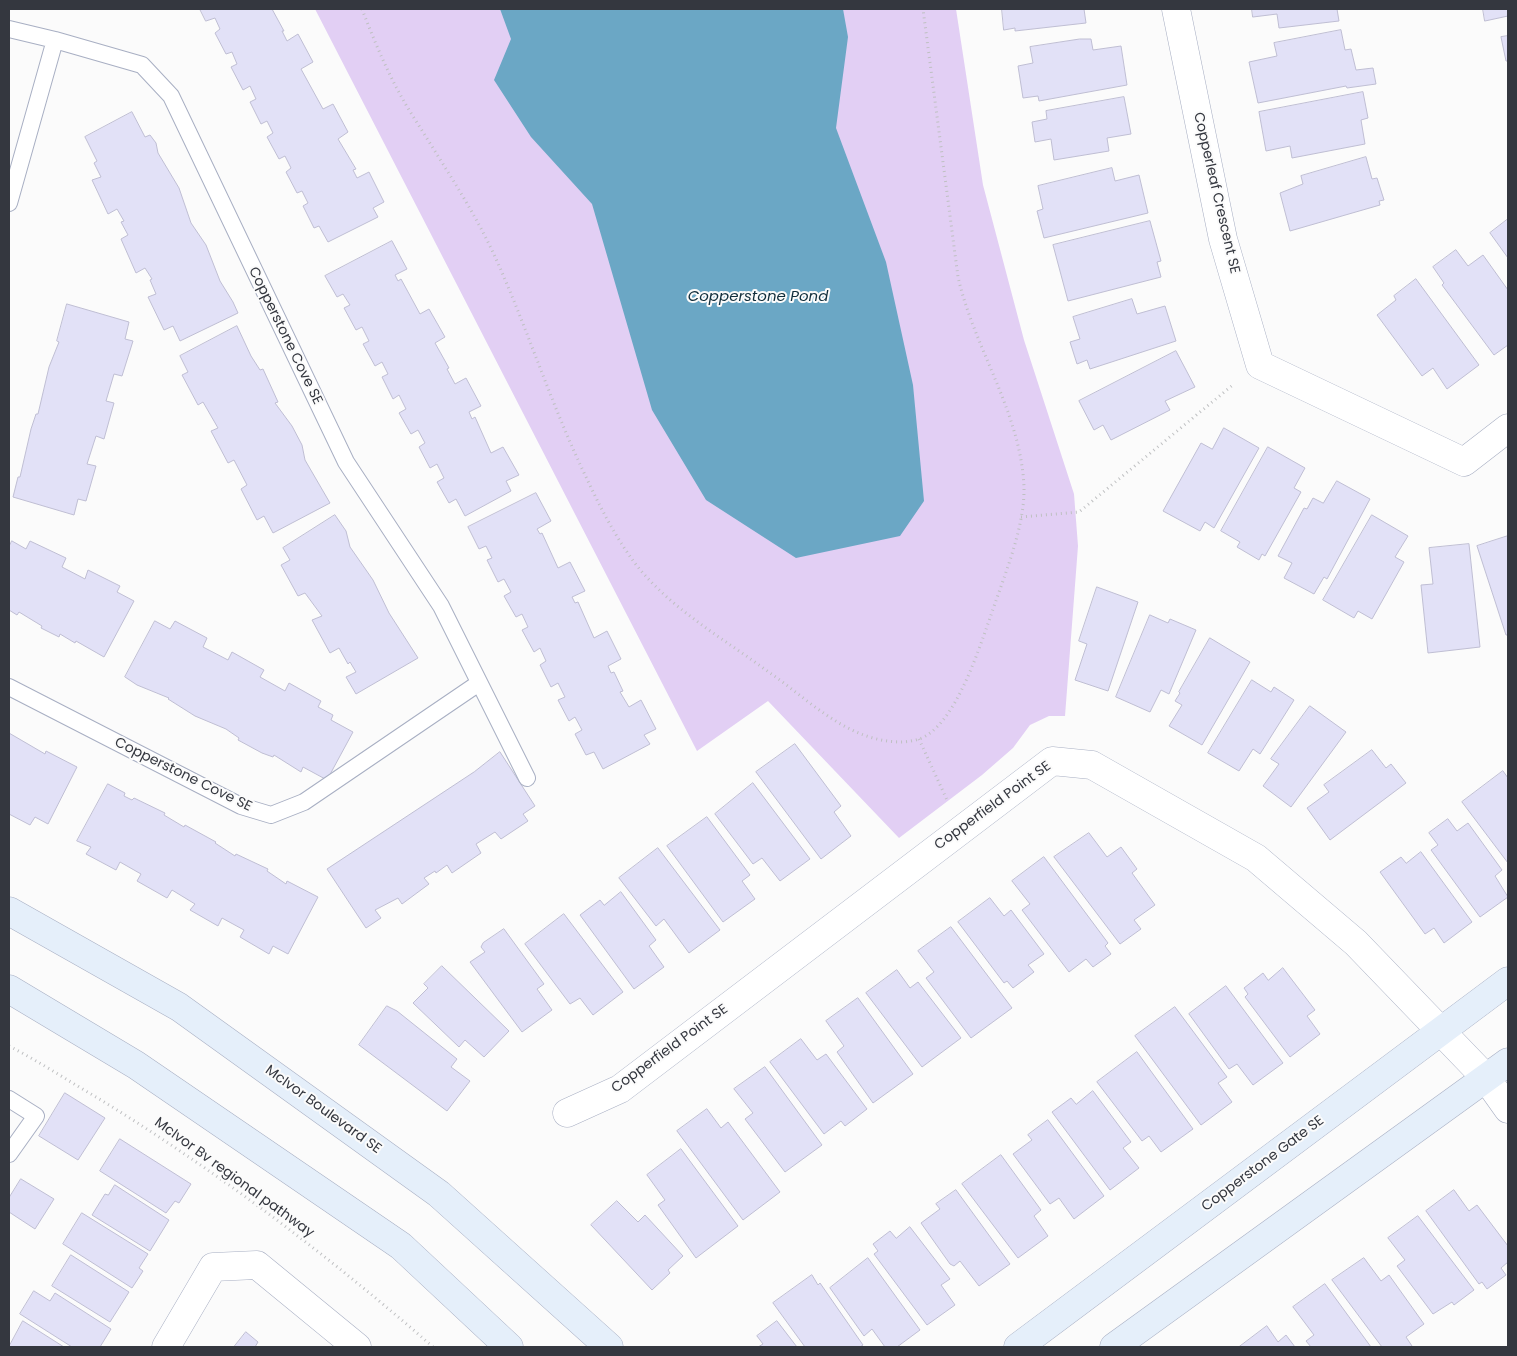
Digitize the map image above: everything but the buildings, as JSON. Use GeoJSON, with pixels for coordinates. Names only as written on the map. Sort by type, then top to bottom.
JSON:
{"type":"FeatureCollection","features":[{"type":"Feature","properties":{"kind":"main road","name":"McIvor Boulevard SE"},"geometry":{"type":"LineString","coordinates":[[9,911],[179,1007],[422,1182],[438,1194],[609,1347]]}},
{"type":"Feature","properties":{"kind":"main road","name":"Copperstone Gate SE"},"geometry":{"type":"LineString","coordinates":[[1018,1347],[1508,981]]}},
{"type":"Feature","properties":{"kind":"main road"},"geometry":{"type":"LineString","coordinates":[[9,989],[136,1065],[400,1246],[509,1347]]}},
{"type":"Feature","properties":{"kind":"main road"},"geometry":{"type":"LineString","coordinates":[[1114,1347],[1508,1062]]}},
{"type":"Feature","properties":{"kind":"street","name":"Copperleaf Crescent SE"},"geometry":{"type":"LineString","coordinates":[[1176,9],[1223,239],[1260,365]]}},
{"type":"Feature","properties":{"kind":"street"},"geometry":{"type":"LineString","coordinates":[[1260,365],[1464,462],[1508,428]]}},
{"type":"Feature","properties":{"kind":"street","name":"Copperfield Point SE"},"geometry":{"type":"LineString","coordinates":[[567,1113],[620,1090],[1052,760],[1092,764],[1256,858],[1356,943],[1486,1078],[1508,1109]]}},
{"type":"Feature","properties":{"kind":"street"},"geometry":{"type":"LineString","coordinates":[[166,1347],[213,1267],[257,1265],[356,1347]]}},
{"type":"Feature","properties":{"kind":"lane","name":"Copperstone Cove SE"},"geometry":{"type":"LineString","coordinates":[[9,29],[142,65],[171,96],[346,462],[441,606],[527,778]]}},
{"type":"Feature","properties":{"kind":"lane"},"geometry":{"type":"LineString","coordinates":[[9,203],[55,40]]}},
{"type":"Feature","properties":{"kind":"lane","name":"Copperstone Cove SE"},"geometry":{"type":"LineString","coordinates":[[9,687],[241,806],[271,815],[304,802],[479,683]]}},
{"type":"Feature","properties":{"kind":"lane"},"geometry":{"type":"LineString","coordinates":[[9,1099],[36,1116],[9,1154]]}},
{"type":"Feature","properties":{"kind":"path"},"geometry":{"type":"LineString","coordinates":[[362,9],[380,56],[402,98],[462,192],[479,223],[506,282],[558,416],[580,466],[605,516],[634,562],[650,581],[677,607],[857,733],[887,742],[919,739],[932,731],[945,717],[968,675],[998,593],[1022,517],[1024,488],[1015,434],[969,318],[958,277],[923,9]]}},
{"type":"Feature","properties":{"kind":"path"},"geometry":{"type":"LineString","coordinates":[[1022,517],[1079,512],[1230,387],[1260,365]]}},
{"type":"Feature","properties":{"kind":"path"},"geometry":{"type":"LineString","coordinates":[[919,739],[948,803],[965,826]]}},
{"type":"Feature","properties":{"kind":"path","name":"McIvor Bv regional pathway"},"geometry":{"type":"LineString","coordinates":[[9,1046],[167,1142],[278,1222],[383,1304],[433,1347]]}},
{"type":"Feature","properties":{"kind":"shaded area"},"geometry":{"type":"Polygon","coordinates":[[[315,9],[956,9],[983,185],[1024,340],[1074,494],[1078,546],[1065,716],[1049,716],[1030,725],[1013,748],[982,775],[899,838],[768,701],[697,751],[315,9]]]}},
{"type":"Feature","properties":{"kind":"water","name":"Copperstone Pond"},"geometry":{"type":"Polygon","coordinates":[[[500,9],[843,9],[848,37],[836,128],[886,262],[913,385],[924,501],[900,536],[796,558],[706,500],[652,410],[592,204],[531,137],[494,80],[511,39],[500,9]]]}}]}
